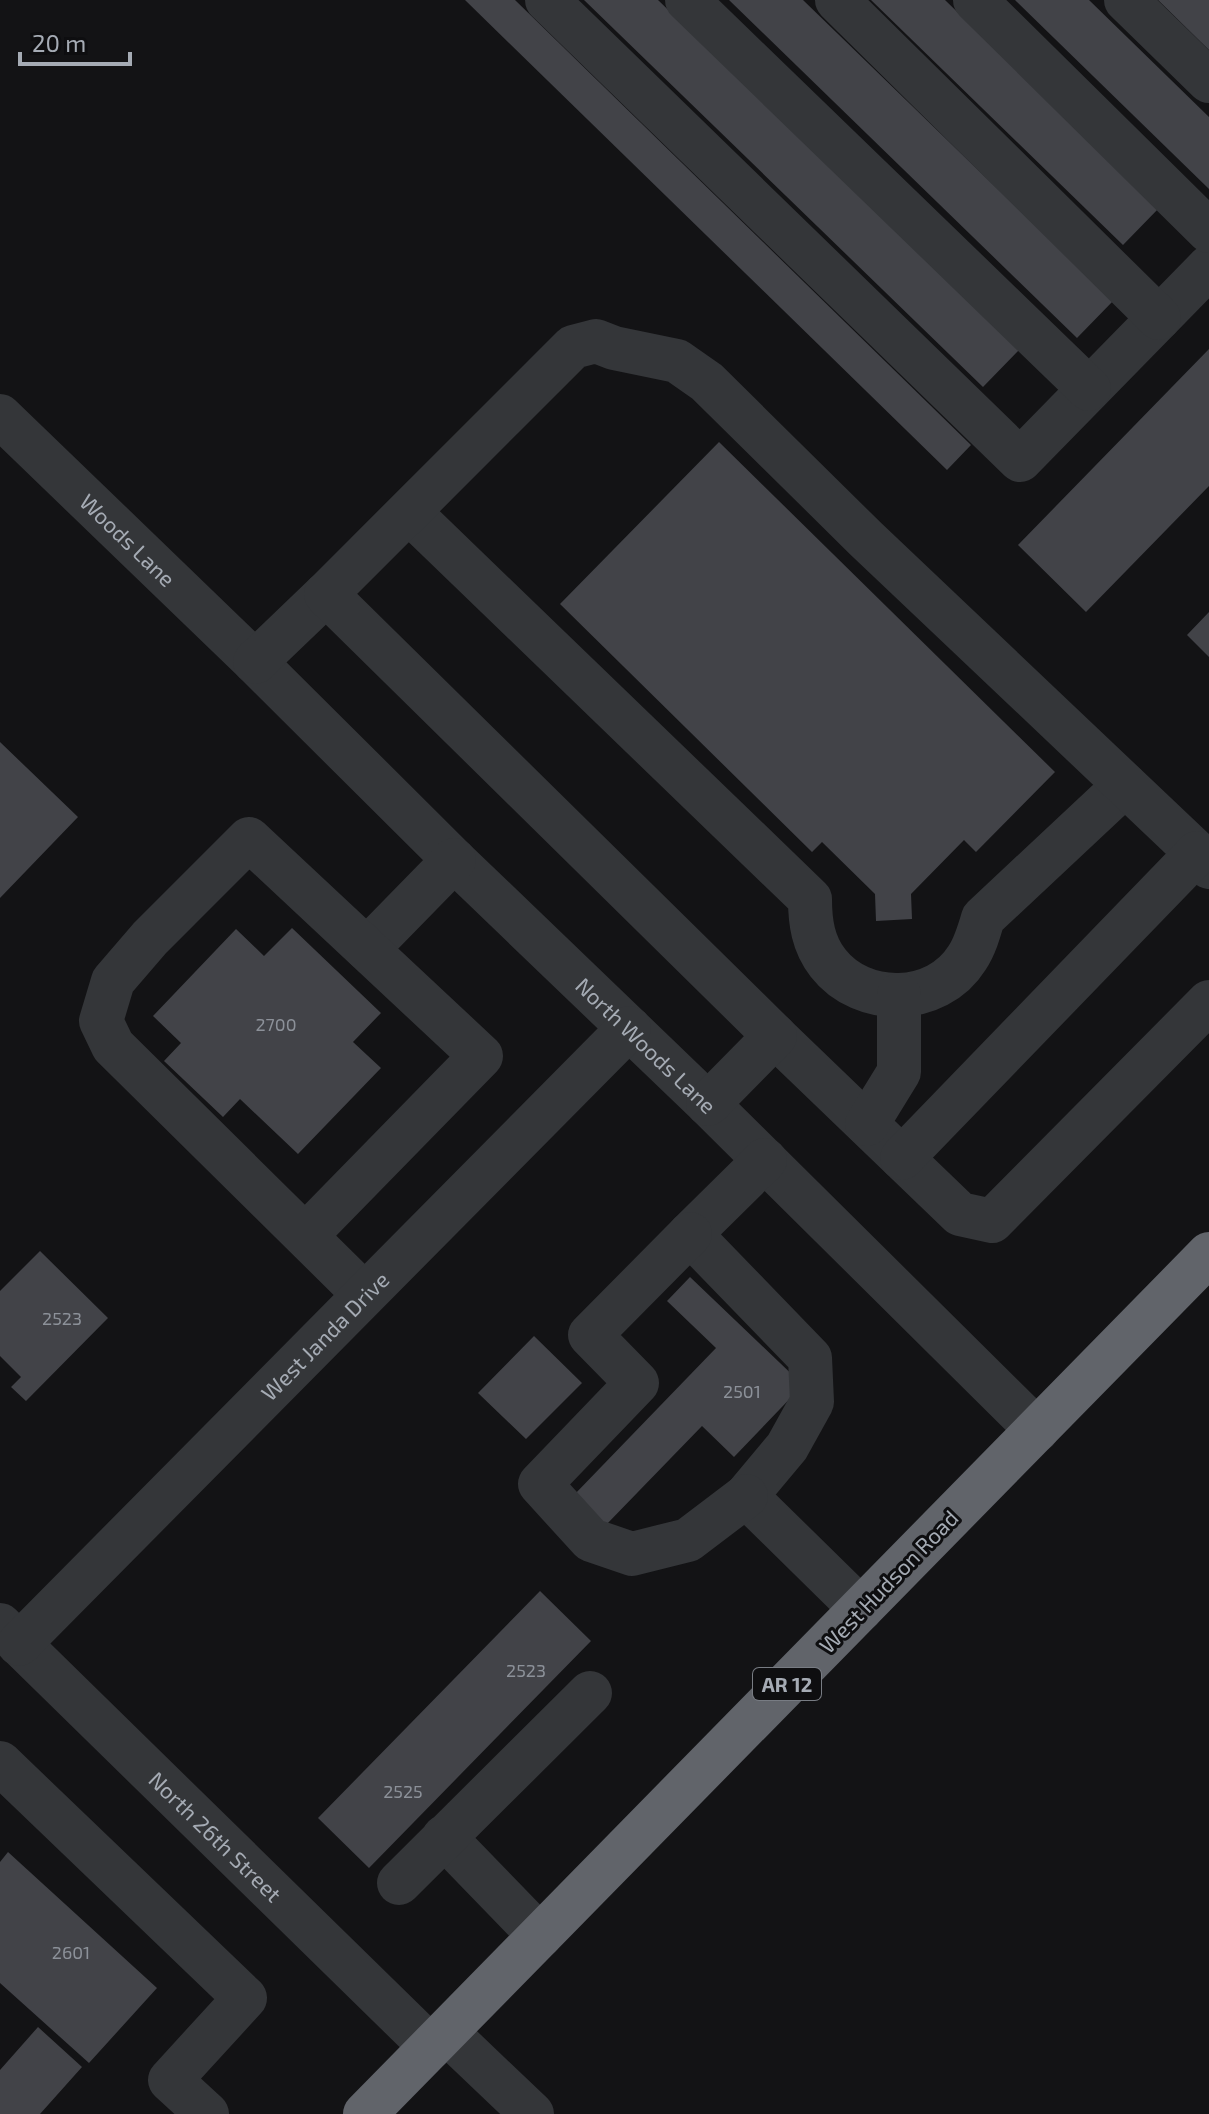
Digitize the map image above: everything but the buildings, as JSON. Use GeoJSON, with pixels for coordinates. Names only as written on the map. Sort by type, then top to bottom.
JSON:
{"type":"FeatureCollection","features":[{"type":"Feature","properties":{"kind":"highway","name":"West Hudson Road"},"geometry":{"type":"LineString","coordinates":[[365,2114],[1209,1254]]}},
{"type":"Feature","properties":{"kind":"street"},"geometry":{"type":"LineString","coordinates":[[547,0],[1020,460],[1209,267]]}},
{"type":"Feature","properties":{"kind":"street"},"geometry":{"type":"LineString","coordinates":[[687,0],[1089,389]]}},
{"type":"Feature","properties":{"kind":"street"},"geometry":{"type":"LineString","coordinates":[[837,0],[1159,318]]}},
{"type":"Feature","properties":{"kind":"street"},"geometry":{"type":"LineString","coordinates":[[975,0],[1209,231]]}},
{"type":"Feature","properties":{"kind":"street"},"geometry":{"type":"LineString","coordinates":[[1126,0],[1209,81]]}},
{"type":"Feature","properties":{"kind":"street"},"geometry":{"type":"LineString","coordinates":[[255,662],[573,347],[596,341],[614,348],[677,361],[707,382],[866,539],[1203,860],[902,1158]]}},
{"type":"Feature","properties":{"kind":"street","name":"Woods Lane"},"geometry":{"type":"LineString","coordinates":[[0,416],[255,662]]}},
{"type":"Feature","properties":{"kind":"street"},"geometry":{"type":"LineString","coordinates":[[409,512],[810,899],[813,933],[828,963],[844,979],[864,990],[886,996],[909,995],[931,989],[951,977],[966,960],[977,940],[983,918],[1125,785]]}},
{"type":"Feature","properties":{"kind":"street"},"geometry":{"type":"LineString","coordinates":[[326,594],[960,1214],[992,1221],[1209,1002]]}},
{"type":"Feature","properties":{"kind":"street","name":"North Woods Lane"},"geometry":{"type":"LineString","coordinates":[[255,662],[1037,1430]]}},
{"type":"Feature","properties":{"kind":"street"},"geometry":{"type":"LineString","coordinates":[[306,1235],[481,1056],[249,839],[150,938],[113,981],[101,1021],[113,1046],[364,1294]]}},
{"type":"Feature","properties":{"kind":"street"},"geometry":{"type":"LineString","coordinates":[[367,949],[454,860]]}},
{"type":"Feature","properties":{"kind":"street"},"geometry":{"type":"LineString","coordinates":[[867,1124],[899,1072],[899,995]]}},
{"type":"Feature","properties":{"kind":"street","name":"West Janda Drive"},"geometry":{"type":"LineString","coordinates":[[9,1634],[364,1294],[629,1028]]}},
{"type":"Feature","properties":{"kind":"street"},"geometry":{"type":"LineString","coordinates":[[708,1104],[775,1036]]}},
{"type":"Feature","properties":{"kind":"street"},"geometry":{"type":"LineString","coordinates":[[690,1234],[810,1358],[812,1402],[787,1447],[746,1496],[688,1540],[632,1554],[591,1540],[540,1484],[637,1383],[590,1335],[690,1234],[765,1160]]}},
{"type":"Feature","properties":{"kind":"street"},"geometry":{"type":"LineString","coordinates":[[746,1496],[861,1609]]}},
{"type":"Feature","properties":{"kind":"street","name":"North 26th Street"},"geometry":{"type":"LineString","coordinates":[[9,1634],[438,2040],[532,2114]]}},
{"type":"Feature","properties":{"kind":"street"},"geometry":{"type":"LineString","coordinates":[[399,1883],[590,1693]]}},
{"type":"Feature","properties":{"kind":"street"},"geometry":{"type":"LineString","coordinates":[[0,1763],[245,1998],[170,2080],[207,2114]]}},
{"type":"Feature","properties":{"kind":"street"},"geometry":{"type":"LineString","coordinates":[[444,1837],[540,1936]]}}]}
